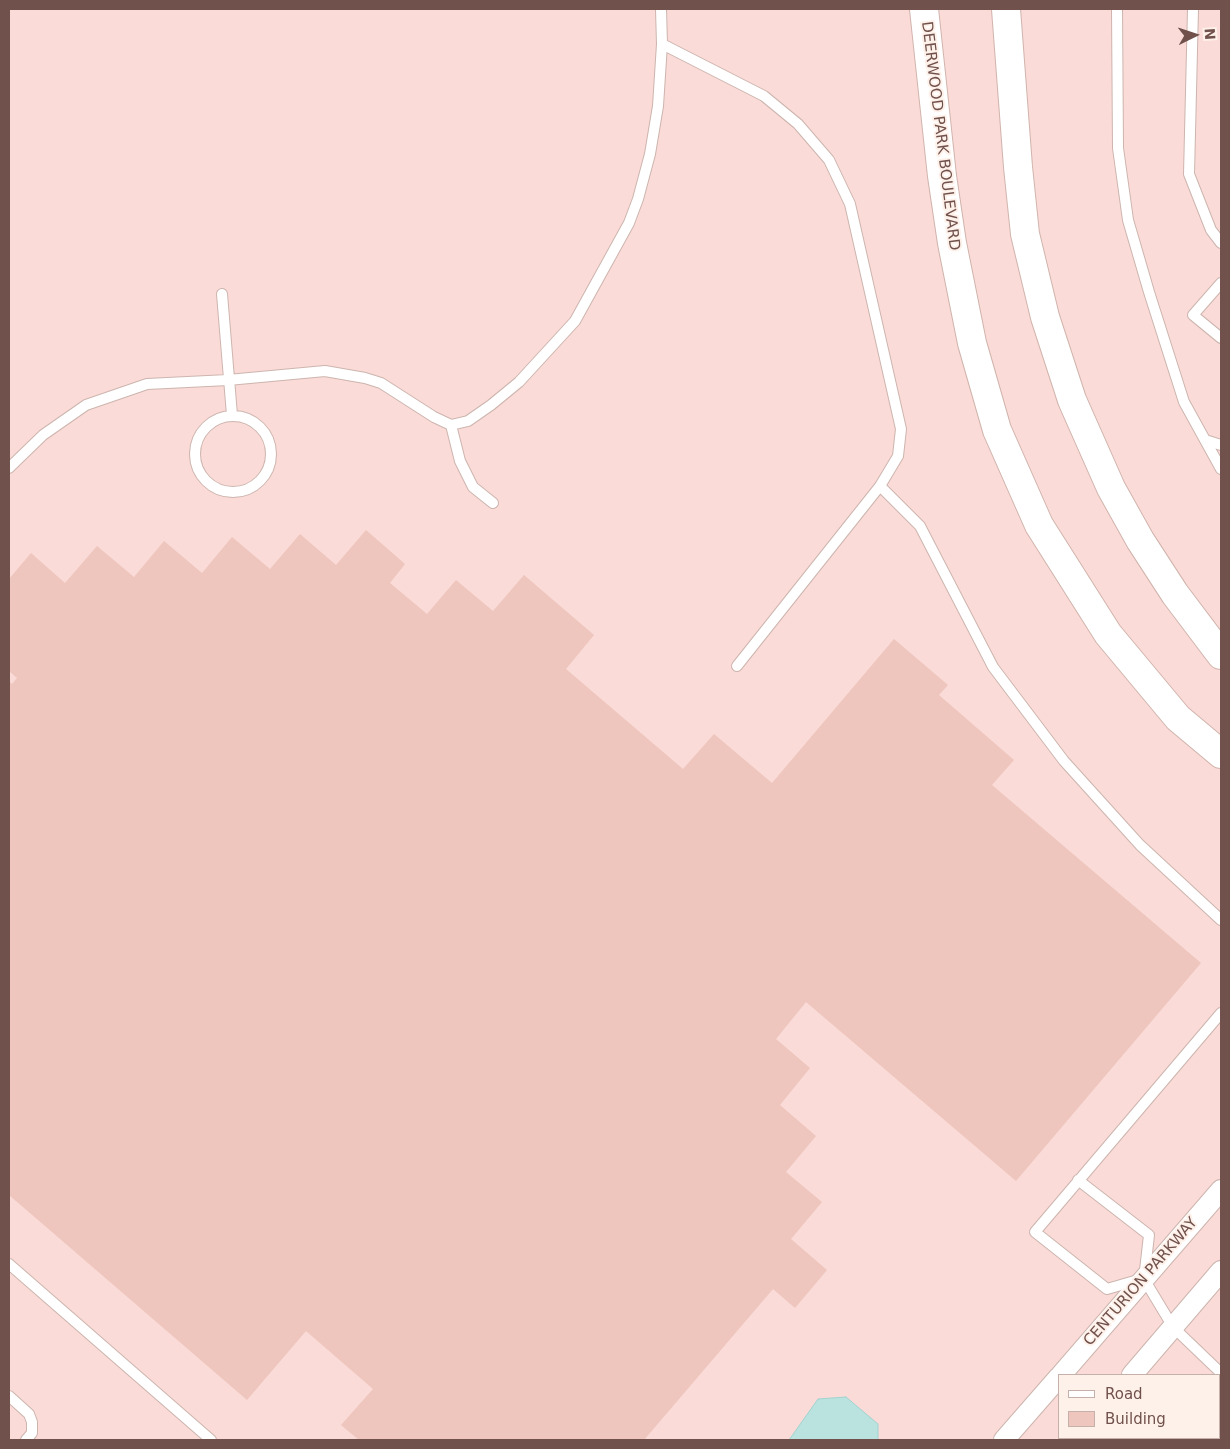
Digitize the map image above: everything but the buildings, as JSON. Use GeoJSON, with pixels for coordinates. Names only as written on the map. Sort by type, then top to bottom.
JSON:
{"type":"FeatureCollection","features":[{"type":"Feature","properties":{"kind":"main road"},"geometry":{"type":"LineString","coordinates":[[1006,9],[1025,234],[1045,317],[1072,400],[1111,488],[1140,540],[1175,594],[1221,655]]}},
{"type":"Feature","properties":{"kind":"main road","name":"DEERWOOD PARK BOULEVARD"},"geometry":{"type":"LineString","coordinates":[[923,10],[942,176],[952,243],[972,343],[997,430],[1039,525],[1108,634],[1178,718],[1221,754]]}},
{"type":"Feature","properties":{"kind":"street","name":"CENTURION PARKWAY"},"geometry":{"type":"LineString","coordinates":[[1062,1374],[1221,1190]]}},
{"type":"Feature","properties":{"kind":"street"},"geometry":{"type":"LineString","coordinates":[[1133,1374],[1221,1271]]}},
{"type":"Feature","properties":{"kind":"street","name":"CENTURION PARKWAY"},"geometry":{"type":"LineString","coordinates":[[1004,1440],[1058,1378]]}},
{"type":"Feature","properties":{"kind":"lane"},"geometry":{"type":"LineString","coordinates":[[9,468],[43,435],[86,405],[147,384],[325,372],[364,378],[381,383],[434,417],[451,425],[468,421],[491,405],[519,382],[575,321],[629,223],[650,154],[658,106],[662,44],[661,9]]}},
{"type":"Feature","properties":{"kind":"lane"},"geometry":{"type":"LineString","coordinates":[[1117,9],[1118,148],[1128,220],[1184,402],[1221,469]]}},
{"type":"Feature","properties":{"kind":"lane"},"geometry":{"type":"LineString","coordinates":[[1193,9],[1189,174],[1211,230],[1221,244]]}},
{"type":"Feature","properties":{"kind":"lane"},"geometry":{"type":"LineString","coordinates":[[662,44],[764,96],[798,124],[828,160],[850,204],[901,429],[898,456],[880,486],[737,666]]}},
{"type":"Feature","properties":{"kind":"lane"},"geometry":{"type":"LineString","coordinates":[[1221,283],[1193,314],[1221,338]]}},
{"type":"Feature","properties":{"kind":"lane"},"geometry":{"type":"LineString","coordinates":[[222,294],[232,415]]}},
{"type":"Feature","properties":{"kind":"lane"},"geometry":{"type":"LineString","coordinates":[[232,415],[244,417],[256,423],[265,433],[270,444],[271,458],[268,470],[260,480],[249,488],[238,491],[226,491],[214,486],[205,479],[199,468],[196,456],[197,444],[202,433],[210,424],[220,418],[232,415]]}},
{"type":"Feature","properties":{"kind":"lane"},"geometry":{"type":"LineString","coordinates":[[451,425],[460,461],[473,486],[493,503]]}},
{"type":"Feature","properties":{"kind":"lane"},"geometry":{"type":"LineString","coordinates":[[1205,440],[1221,444]]}},
{"type":"Feature","properties":{"kind":"lane"},"geometry":{"type":"LineString","coordinates":[[880,486],[920,526],[993,667],[1064,761],[1140,845],[1221,920]]}},
{"type":"Feature","properties":{"kind":"lane"},"geometry":{"type":"LineString","coordinates":[[1144,1279],[1107,1289],[1035,1232],[1221,1013]]}},
{"type":"Feature","properties":{"kind":"lane"},"geometry":{"type":"LineString","coordinates":[[1078,1180],[1150,1235],[1144,1279],[1173,1327],[1221,1373]]}},
{"type":"Feature","properties":{"kind":"lane"},"geometry":{"type":"LineString","coordinates":[[9,1264],[211,1440]]}},
{"type":"Feature","properties":{"kind":"lane"},"geometry":{"type":"LineString","coordinates":[[9,1396],[29,1414],[32,1422],[32,1433],[26,1440]]}},
{"type":"Feature","properties":{"kind":"shaded area"},"geometry":{"type":"Polygon","coordinates":[[[9,9],[1221,9],[1221,1440],[9,1440],[9,9]]]}},
{"type":"Feature","properties":{"kind":"water"},"geometry":{"type":"Polygon","coordinates":[[[846,1397],[878,1424],[878,1440],[789,1440],[818,1399],[846,1397]]]}}]}
